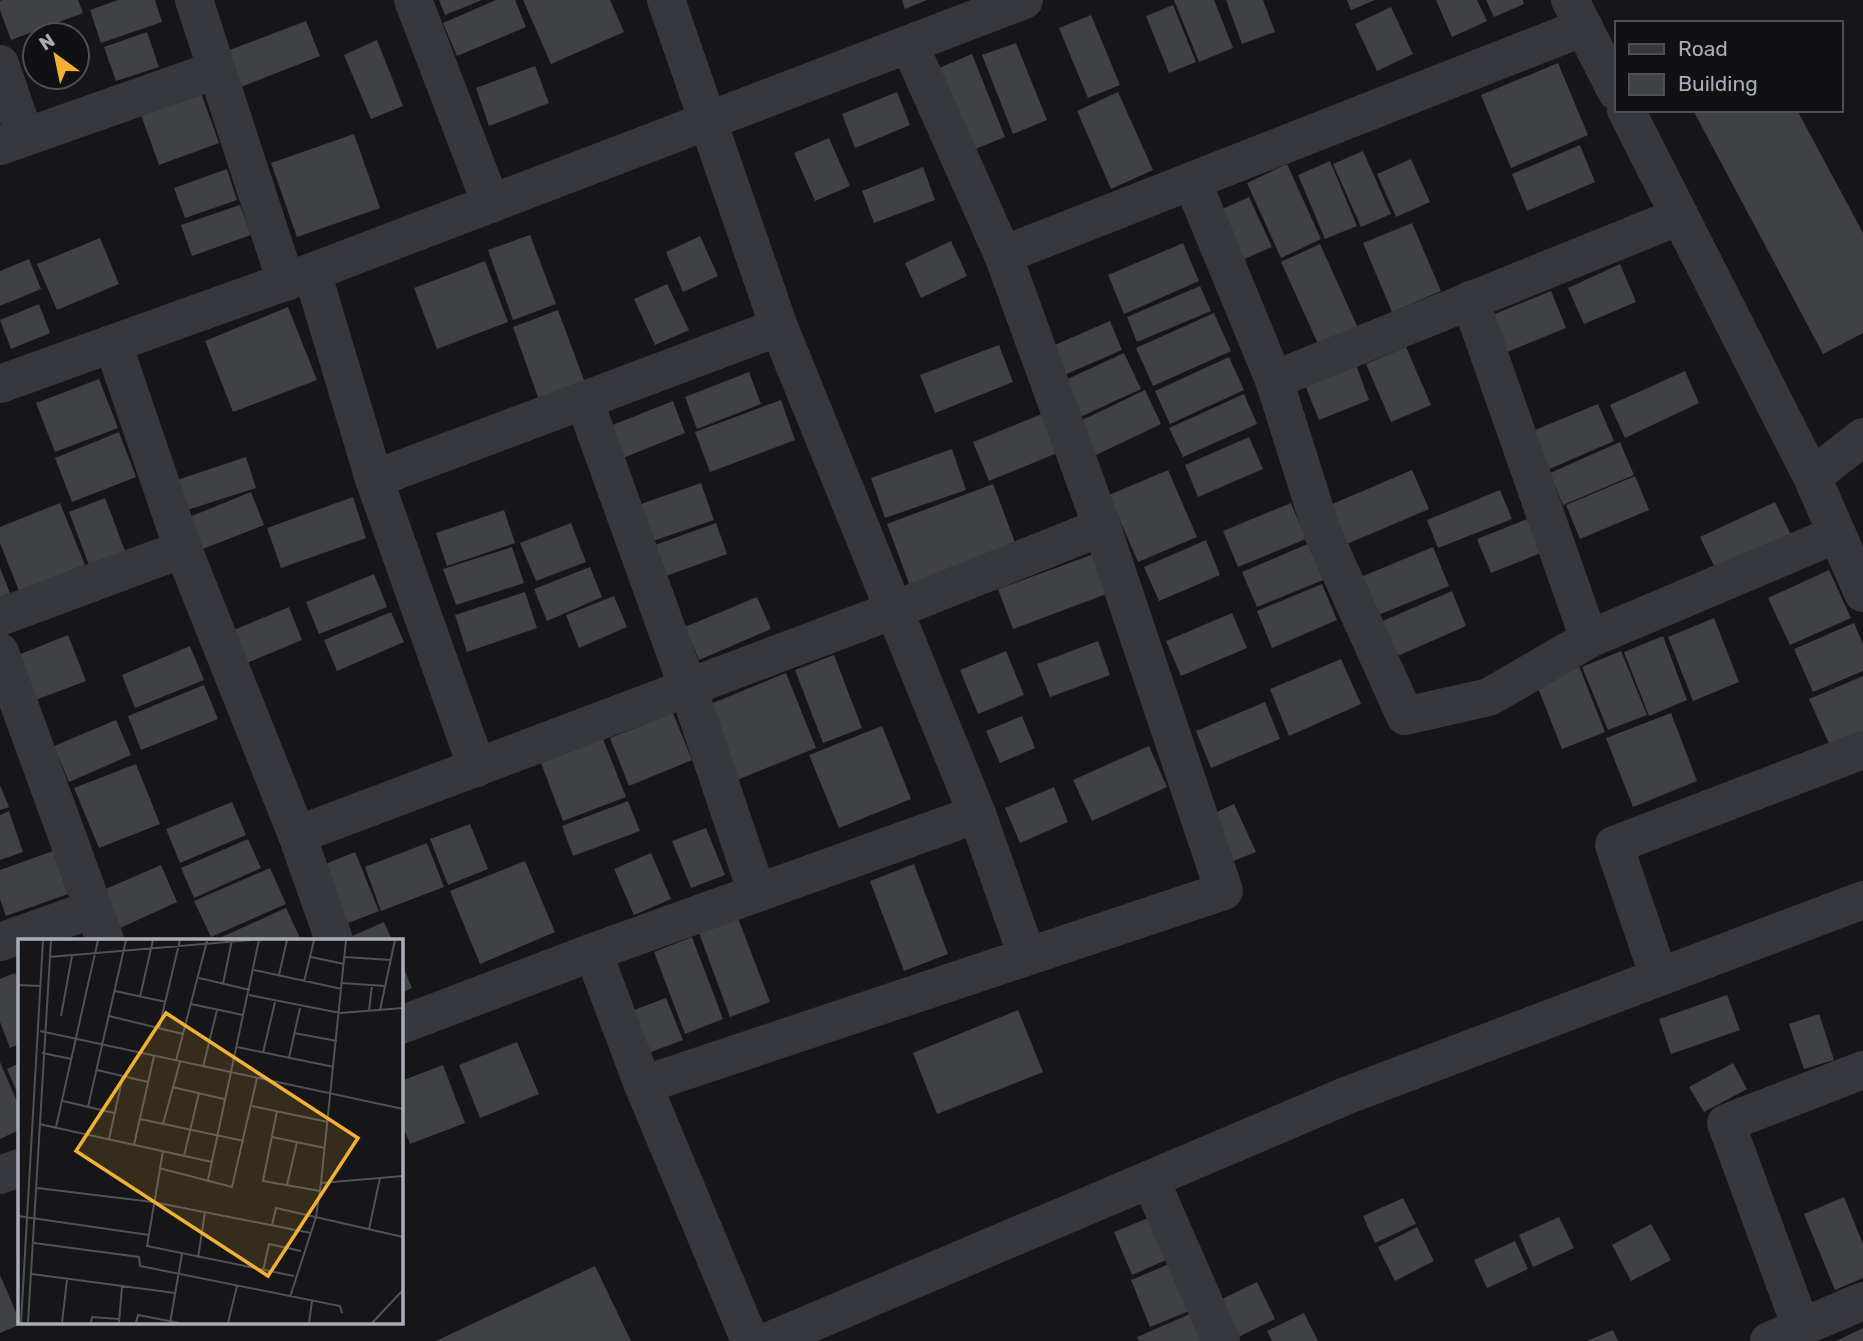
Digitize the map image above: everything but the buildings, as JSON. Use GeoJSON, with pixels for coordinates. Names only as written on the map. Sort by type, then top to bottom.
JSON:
{"type":"FeatureCollection","features":[{"type":"Feature","properties":{"kind":"street"},"geometry":{"type":"LineString","coordinates":[[194,0],[216,71],[299,277],[477,768]]}},
{"type":"Feature","properties":{"kind":"street"},"geometry":{"type":"LineString","coordinates":[[413,0],[491,204]]}},
{"type":"Feature","properties":{"kind":"street"},"geometry":{"type":"LineString","coordinates":[[666,0],[779,327],[977,814],[1027,957]]}},
{"type":"Feature","properties":{"kind":"street"},"geometry":{"type":"LineString","coordinates":[[0,384],[299,277],[1024,0]]}},
{"type":"Feature","properties":{"kind":"street"},"geometry":{"type":"LineString","coordinates":[[1003,256],[1192,181],[1577,14],[1615,88]]}},
{"type":"Feature","properties":{"kind":"street"},"geometry":{"type":"LineString","coordinates":[[643,1085],[1224,891],[1102,527],[1003,256],[909,44]]}},
{"type":"Feature","properties":{"kind":"street"},"geometry":{"type":"LineString","coordinates":[[0,64],[12,142],[216,71]]}},
{"type":"Feature","properties":{"kind":"street"},"geometry":{"type":"LineString","coordinates":[[1627,112],[1812,477],[1863,593]]}},
{"type":"Feature","properties":{"kind":"street"},"geometry":{"type":"LineString","coordinates":[[1192,181],[1274,380],[1321,528],[1405,716],[1489,697],[1589,639],[1837,534]]}},
{"type":"Feature","properties":{"kind":"street"},"geometry":{"type":"LineString","coordinates":[[1274,380],[1680,216]]}},
{"type":"Feature","properties":{"kind":"street"},"geometry":{"type":"LineString","coordinates":[[1470,300],[1589,639]]}},
{"type":"Feature","properties":{"kind":"street"},"geometry":{"type":"LineString","coordinates":[[374,478],[779,327]]}},
{"type":"Feature","properties":{"kind":"street"},"geometry":{"type":"LineString","coordinates":[[113,344],[183,549],[297,835],[334,939]]}},
{"type":"Feature","properties":{"kind":"street"},"geometry":{"type":"LineString","coordinates":[[584,400],[688,688],[757,893]]}},
{"type":"Feature","properties":{"kind":"street"},"geometry":{"type":"LineString","coordinates":[[1812,477],[1863,437]]}},
{"type":"Feature","properties":{"kind":"street"},"geometry":{"type":"LineString","coordinates":[[297,835],[894,610],[1102,527]]}},
{"type":"Feature","properties":{"kind":"street"},"geometry":{"type":"LineString","coordinates":[[0,617],[183,549]]}},
{"type":"Feature","properties":{"kind":"street"},"geometry":{"type":"LineString","coordinates":[[0,652],[99,924],[0,942]]}},
{"type":"Feature","properties":{"kind":"street"},"geometry":{"type":"LineString","coordinates":[[1659,977],[1614,845],[1863,750]]}},
{"type":"Feature","properties":{"kind":"street"},"geometry":{"type":"LineString","coordinates":[[402,1026],[593,952],[977,814]]}},
{"type":"Feature","properties":{"kind":"street"},"geometry":{"type":"LineString","coordinates":[[769,1341],[1348,1095],[1863,900]]}},
{"type":"Feature","properties":{"kind":"street"},"geometry":{"type":"LineString","coordinates":[[593,952],[643,1085],[750,1341]]}},
{"type":"Feature","properties":{"kind":"street"},"geometry":{"type":"LineString","coordinates":[[1863,1070],[1726,1123],[1785,1334],[1863,1301]]}},
{"type":"Feature","properties":{"kind":"street"},"geometry":{"type":"LineString","coordinates":[[0,1175],[18,1168]]}},
{"type":"Feature","properties":{"kind":"street"},"geometry":{"type":"LineString","coordinates":[[1150,1179],[1221,1341]]}}]}
